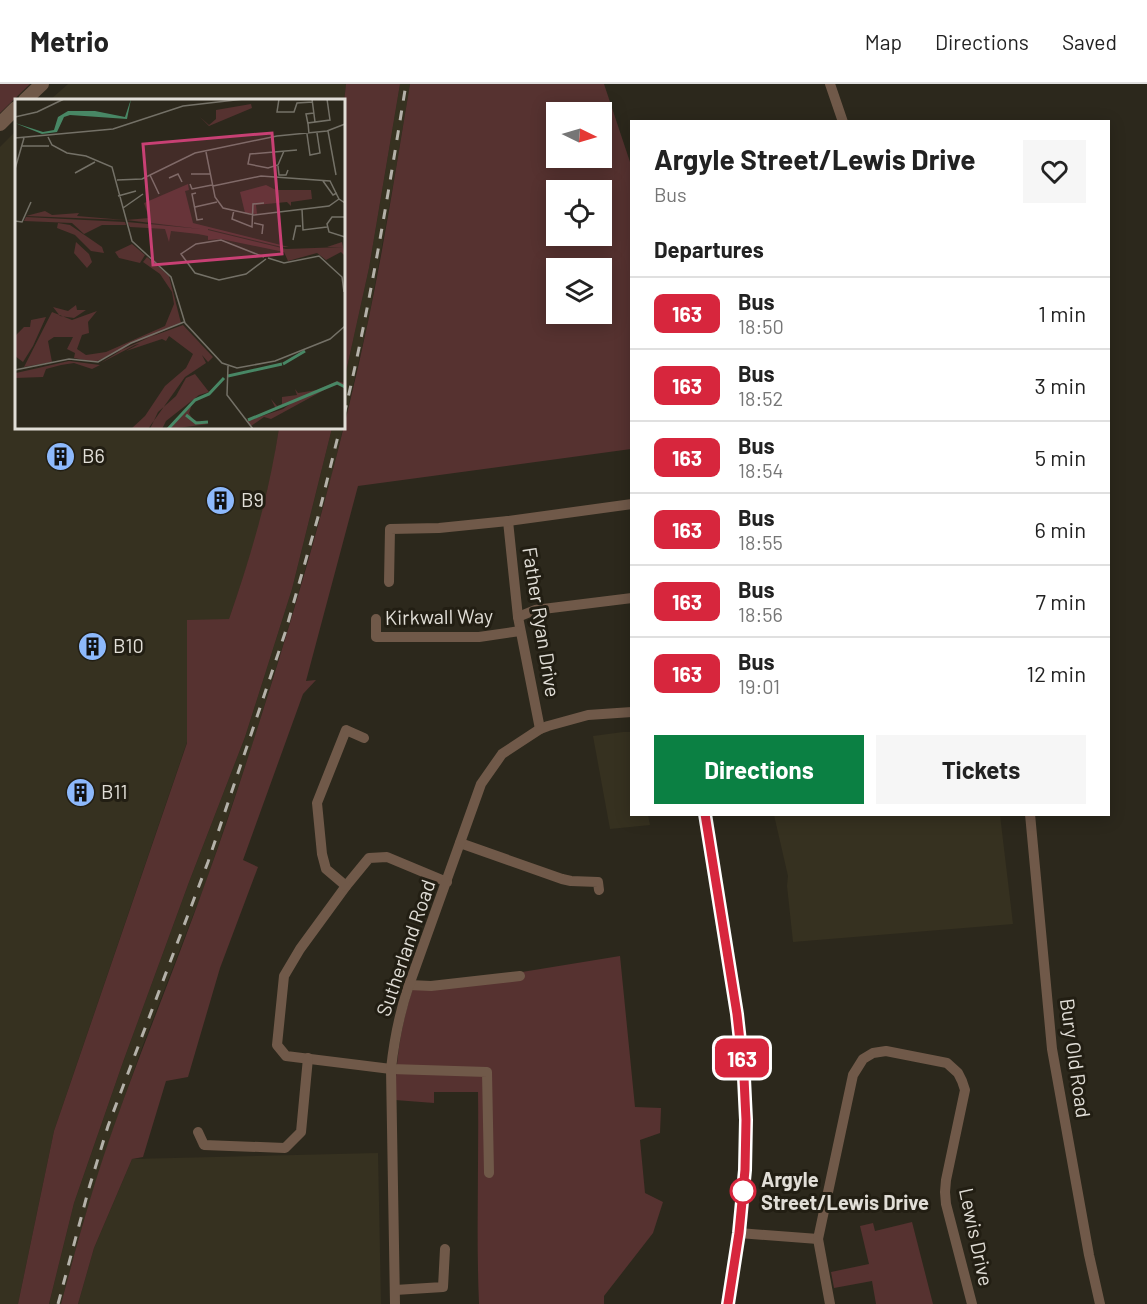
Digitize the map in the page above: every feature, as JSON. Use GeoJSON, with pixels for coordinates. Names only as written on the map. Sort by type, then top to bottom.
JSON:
{"type":"FeatureCollection","features":[{"type":"Feature","properties":{"kind":"street"},"geometry":{"type":"LineString","coordinates":[[26,99],[42,84]]}},
{"type":"Feature","properties":{"kind":"street"},"geometry":{"type":"LineString","coordinates":[[830,84],[842,120]]}},
{"type":"Feature","properties":{"kind":"street"},"geometry":{"type":"LineString","coordinates":[[0,124],[15,109]]}},
{"type":"Feature","properties":{"kind":"street"},"geometry":{"type":"LineString","coordinates":[[389,582],[390,529],[439,528],[508,521],[630,504]]}},
{"type":"Feature","properties":{"kind":"street","name":"Father Ryan Drive"},"geometry":{"type":"LineString","coordinates":[[508,521],[520,631],[540,729]]}},
{"type":"Feature","properties":{"kind":"street"},"geometry":{"type":"LineString","coordinates":[[518,617],[535,610],[630,598]]}},
{"type":"Feature","properties":{"kind":"street","name":"Kirkwall Way"},"geometry":{"type":"LineString","coordinates":[[376,620],[376,637],[478,637],[520,631]]}},
{"type":"Feature","properties":{"kind":"street","name":"Sutherland Road"},"geometry":{"type":"LineString","coordinates":[[395,1304],[391,1069],[394,1039],[401,1008],[481,784],[502,754],[540,729],[588,715],[630,712]]}},
{"type":"Feature","properties":{"kind":"street"},"geometry":{"type":"LineString","coordinates":[[346,886],[326,869],[322,854],[317,803],[345,730],[364,738]]}},
{"type":"Feature","properties":{"kind":"street"},"geometry":{"type":"LineString","coordinates":[[705,816],[737,1014],[746,1120],[745,1170],[739,1233],[728,1304]]}},
{"type":"Feature","properties":{"kind":"street","name":"Bury Old Road"},"geometry":{"type":"LineString","coordinates":[[1030,816],[1052,1049],[1100,1304]]}},
{"type":"Feature","properties":{"kind":"street"},"geometry":{"type":"LineString","coordinates":[[460,843],[562,879],[597,882],[599,891]]}},
{"type":"Feature","properties":{"kind":"street"},"geometry":{"type":"LineString","coordinates":[[447,882],[387,857],[369,858],[346,886],[284,976],[277,1045],[286,1056],[391,1069],[487,1072],[489,1173]]}},
{"type":"Feature","properties":{"kind":"street"},"geometry":{"type":"LineString","coordinates":[[410,985],[431,986],[520,976]]}},
{"type":"Feature","properties":{"kind":"street"},"geometry":{"type":"LineString","coordinates":[[830,1304],[818,1239],[853,1075],[863,1059],[873,1053],[886,1051],[906,1054],[947,1063],[958,1073],[962,1081],[973,1076]]}},
{"type":"Feature","properties":{"kind":"street"},"geometry":{"type":"LineString","coordinates":[[198,1132],[204,1145],[285,1148],[301,1132],[308,1058]]}},
{"type":"Feature","properties":{"kind":"street","name":"Lewis Drive"},"geometry":{"type":"LineString","coordinates":[[962,1081],[965,1090],[964,1101],[945,1192],[946,1204],[972,1304]]}},
{"type":"Feature","properties":{"kind":"street"},"geometry":{"type":"LineString","coordinates":[[739,1233],[818,1239]]}},
{"type":"Feature","properties":{"kind":"street"},"geometry":{"type":"LineString","coordinates":[[395,1290],[443,1287],[445,1249]]}},
{"type":"Feature","properties":{"kind":"shaded area"},"geometry":{"type":"Polygon","coordinates":[[[0,84],[30,84],[0,113],[0,84]]]}},
{"type":"Feature","properties":{"kind":"shaded area"},"geometry":{"type":"Polygon","coordinates":[[[68,84],[346,84],[344,99],[51,99],[68,84]]]}},
{"type":"Feature","properties":{"kind":"shaded area"},"geometry":{"type":"Polygon","coordinates":[[[346,84],[400,84],[369,268],[345,376],[345,99],[346,84]]]}},
{"type":"Feature","properties":{"kind":"shaded area"},"geometry":{"type":"Polygon","coordinates":[[[400,84],[410,84],[369,317],[345,421],[345,376],[369,268],[400,84]]]}},
{"type":"Feature","properties":{"kind":"shaded area"},"geometry":{"type":"Polygon","coordinates":[[[410,84],[604,84],[610,102],[546,102],[546,168],[612,168],[612,108],[630,162],[630,449],[358,486],[306,681],[316,680],[303,694],[243,860],[258,867],[220,968],[188,1077],[166,1081],[143,1157],[132,1159],[94,1248],[78,1304],[61,1304],[106,1148],[218,846],[270,689],[302,584],[343,429],[345,429],[345,420],[369,317],[410,84]]]}},
{"type":"Feature","properties":{"kind":"shaded area"},"geometry":{"type":"Polygon","coordinates":[[[15,132],[15,429],[279,429],[258,531],[54,1131],[18,1304],[0,1304],[0,147],[15,132]]]}},
{"type":"Feature","properties":{"kind":"shaded area"},"geometry":{"type":"Polygon","coordinates":[[[279,429],[332,429],[292,589],[245,737],[189,882],[74,1203],[49,1304],[18,1304],[54,1131],[187,743],[187,620],[229,619],[245,572],[270,477],[279,429]]]}},
{"type":"Feature","properties":{"kind":"shaded area"},"geometry":{"type":"Polygon","coordinates":[[[332,429],[343,429],[291,619],[253,743],[206,882],[113,1130],[84,1220],[61,1304],[49,1304],[74,1203],[189,882],[245,737],[292,589],[332,429]]]}},
{"type":"Feature","properties":{"kind":"shaded area"},"geometry":{"type":"Polygon","coordinates":[[[630,732],[630,816],[648,816],[650,825],[610,829],[593,736],[630,732]]]}},
{"type":"Feature","properties":{"kind":"shaded area"},"geometry":{"type":"Polygon","coordinates":[[[774,816],[1000,816],[1013,924],[793,942],[788,876],[774,816]]]}},
{"type":"Feature","properties":{"kind":"shaded area"},"geometry":{"type":"Polygon","coordinates":[[[620,956],[635,1107],[661,1108],[660,1133],[640,1140],[645,1193],[663,1202],[653,1233],[604,1296],[604,1304],[479,1304],[478,1092],[434,1092],[434,1103],[395,1100],[400,1040],[415,982],[429,983],[522,972],[620,956]]]}},
{"type":"Feature","properties":{"kind":"shaded area"},"geometry":{"type":"Polygon","coordinates":[[[378,1153],[381,1304],[78,1304],[94,1248],[132,1159],[378,1153]]]}},
{"type":"Feature","properties":{"kind":"shaded area"},"geometry":{"type":"Polygon","coordinates":[[[912,1222],[933,1304],[876,1304],[872,1281],[834,1288],[831,1272],[869,1264],[860,1226],[873,1223],[875,1231],[912,1222]]]}},
{"type":"Feature","properties":{"kind":"railway"},"geometry":{"type":"LineString","coordinates":[[345,410],[370,292],[406,84]]}},
{"type":"Feature","properties":{"kind":"railway"},"geometry":{"type":"LineString","coordinates":[[58,1304],[108,1126],[208,862],[285,633],[318,517],[340,429]]}},
{"type":"Feature","properties":{"kind":"bus line","name":"163"},"geometry":{"type":"LineString","coordinates":[[705,816],[737,1014],[746,1120],[745,1170],[739,1233],[728,1304]]}},
{"type":"Feature","properties":{"kind":"place","name":"B6"},"geometry":{"type":"Point","coordinates":[61,456]}},
{"type":"Feature","properties":{"kind":"place","name":"B9"},"geometry":{"type":"Point","coordinates":[220,500]}},
{"type":"Feature","properties":{"kind":"place","name":"B10"},"geometry":{"type":"Point","coordinates":[92,646]}},
{"type":"Feature","properties":{"kind":"place","name":"B11"},"geometry":{"type":"Point","coordinates":[80,792]}},
{"type":"Feature","properties":{"kind":"place","name":"Argyle Street/Lewis Drive"},"geometry":{"type":"Point","coordinates":[743,1191]}}]}
